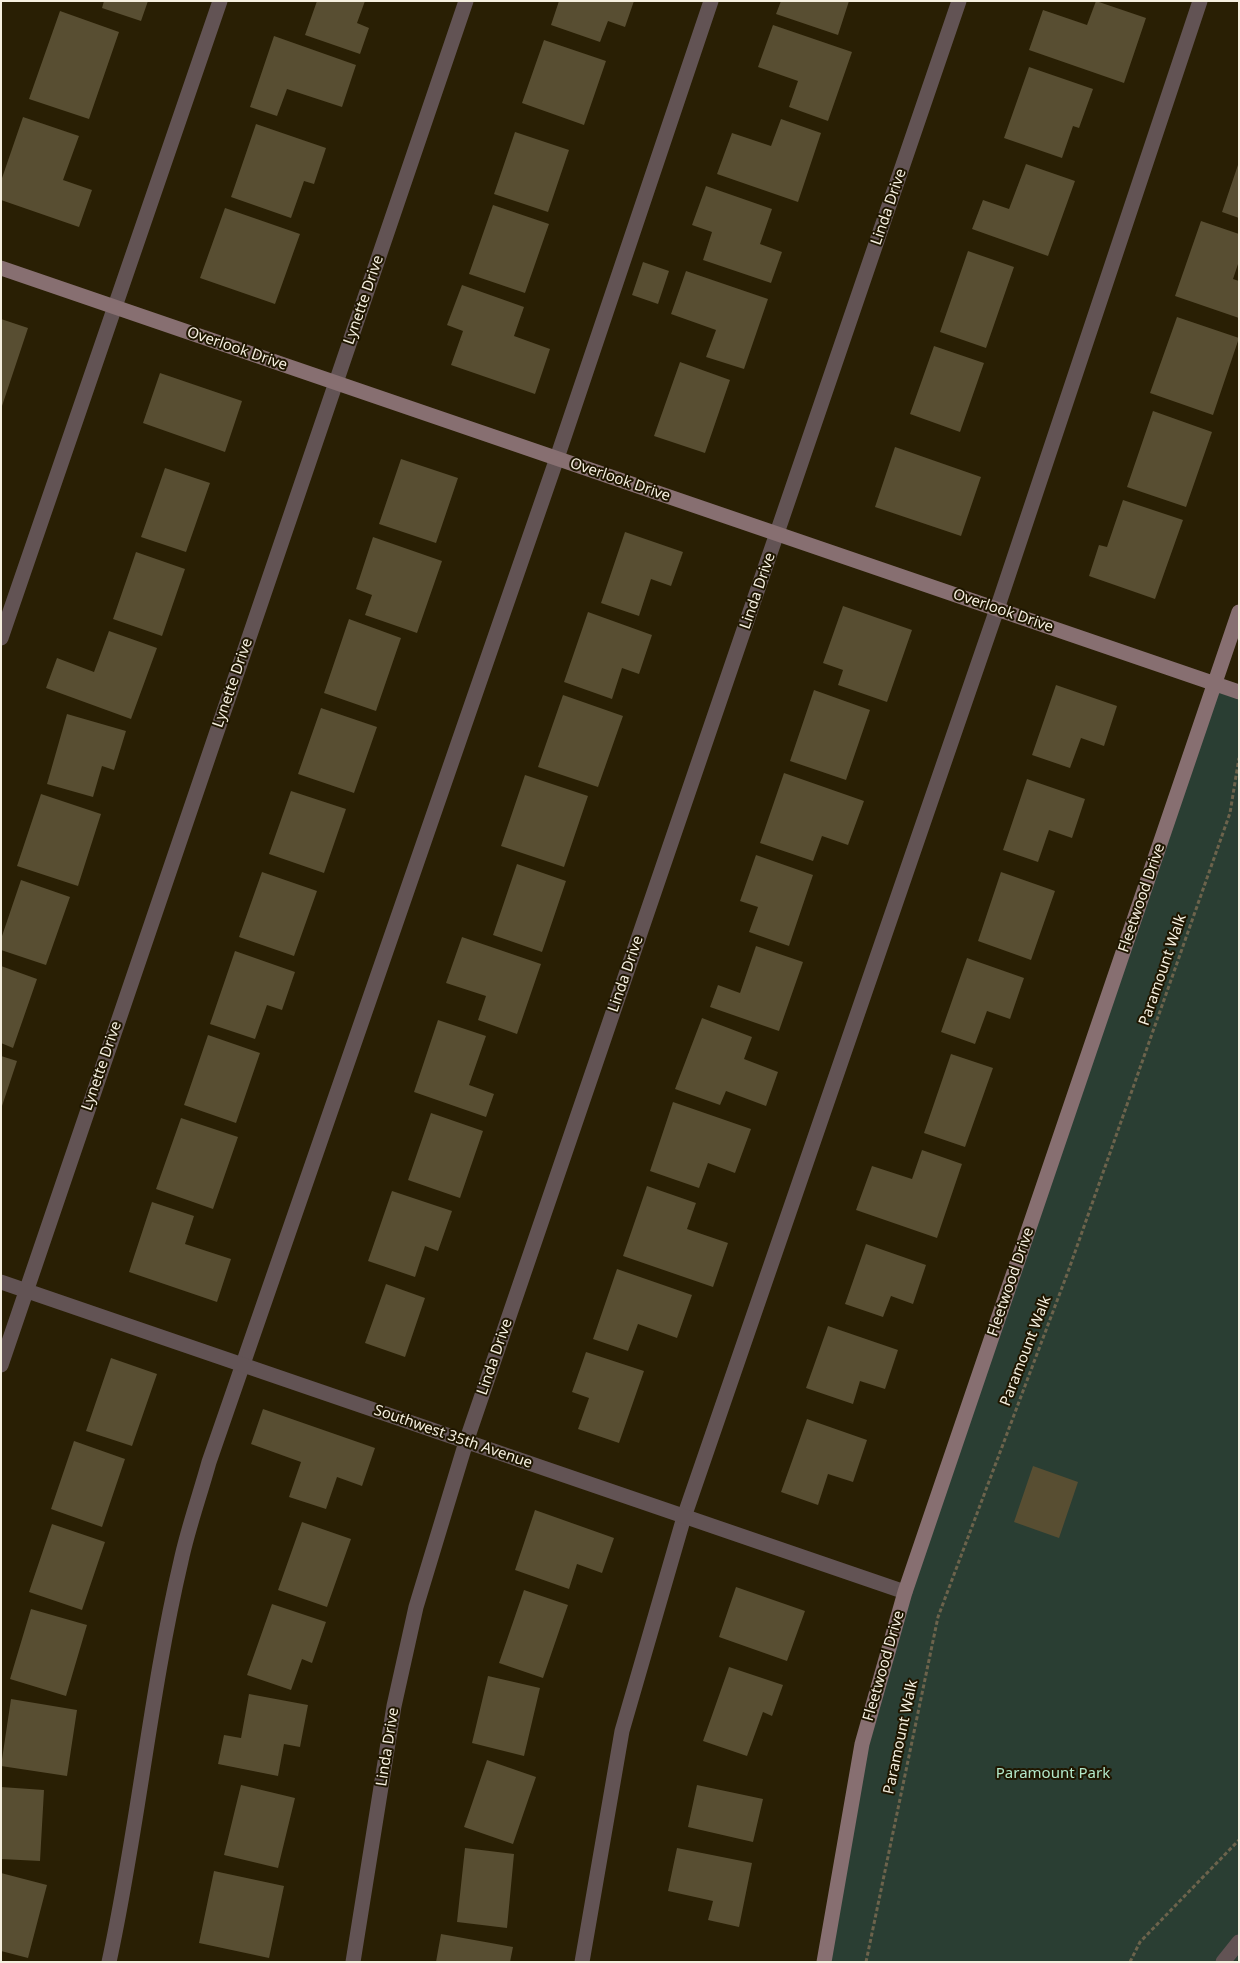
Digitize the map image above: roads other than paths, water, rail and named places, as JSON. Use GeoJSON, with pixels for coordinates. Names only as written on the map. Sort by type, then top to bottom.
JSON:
{"type":"FeatureCollection","features":[{"type":"Feature","properties":{"kind":"street"},"geometry":{"type":"LineString","coordinates":[[1,638],[220,1]]}},
{"type":"Feature","properties":{"kind":"street","name":"Lynette Drive"},"geometry":{"type":"LineString","coordinates":[[1,1365],[466,1]]}},
{"type":"Feature","properties":{"kind":"street"},"geometry":{"type":"LineString","coordinates":[[109,1962],[124,1894],[151,1719],[181,1560],[209,1462],[557,458],[711,1]]}},
{"type":"Feature","properties":{"kind":"street","name":"Linda Drive"},"geometry":{"type":"LineString","coordinates":[[353,1962],[394,1706],[416,1607],[466,1442],[959,1]]}},
{"type":"Feature","properties":{"kind":"street"},"geometry":{"type":"LineString","coordinates":[[582,1962],[622,1731],[684,1517],[997,609],[1200,1]]}},
{"type":"Feature","properties":{"kind":"street","name":"Overlook Drive"},"geometry":{"type":"LineString","coordinates":[[1,268],[1239,692]]}},
{"type":"Feature","properties":{"kind":"street","name":"Fleetwood Drive"},"geometry":{"type":"LineString","coordinates":[[824,1962],[862,1744],[905,1592],[1239,612]]}},
{"type":"Feature","properties":{"kind":"street","name":"Southwest 35th Avenue"},"geometry":{"type":"LineString","coordinates":[[1,1282],[905,1592]]}},
{"type":"Feature","properties":{"kind":"street"},"geometry":{"type":"LineString","coordinates":[[1223,1962],[1239,1942]]}},
{"type":"Feature","properties":{"kind":"park label","name":"Paramount Park"},"geometry":{"type":"Point","coordinates":[1053,1774]}}]}
